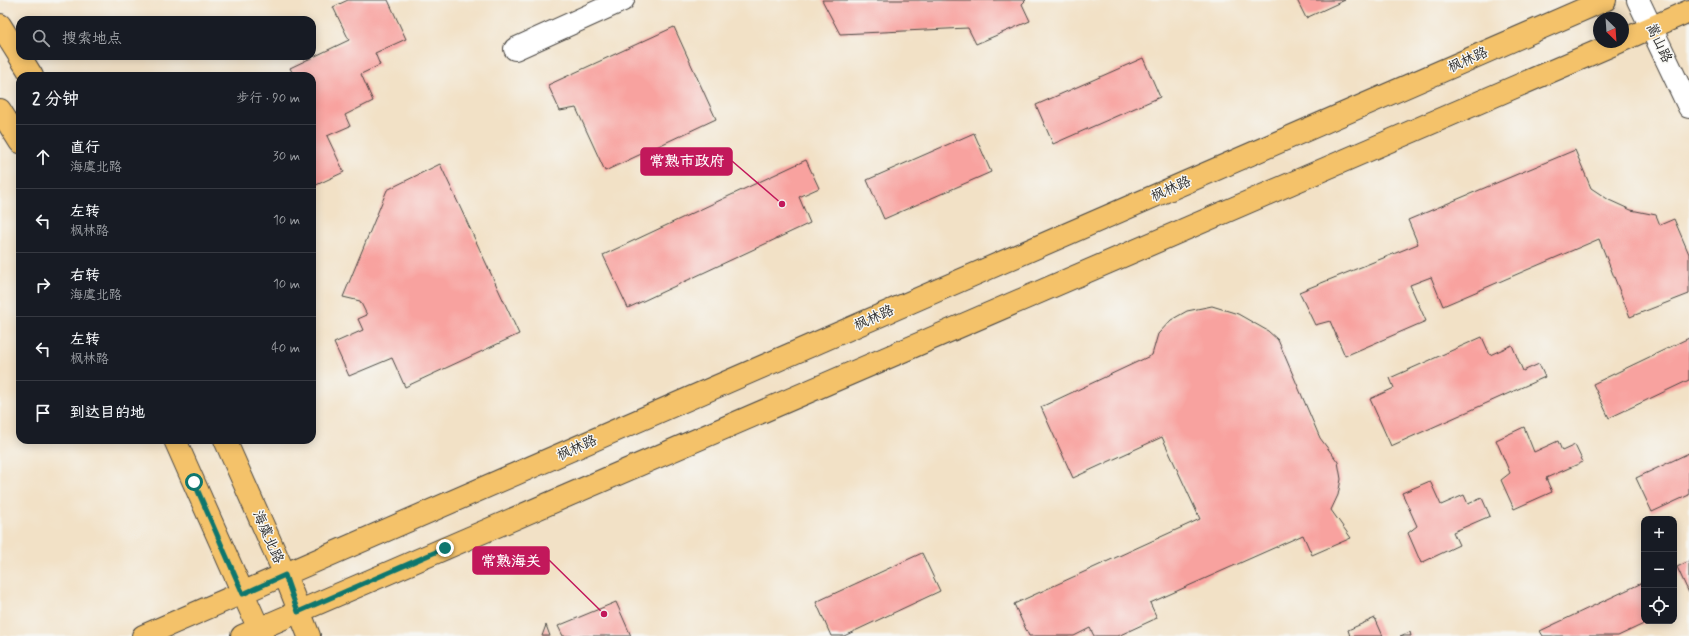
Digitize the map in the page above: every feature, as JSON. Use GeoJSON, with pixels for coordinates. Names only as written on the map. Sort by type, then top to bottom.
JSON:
{"type":"FeatureCollection","features":[{"type":"Feature","properties":{"kind":"main road","name":"枫林路"},"geometry":{"type":"LineString","coordinates":[[143,636],[243,594],[1605,0]]}},
{"type":"Feature","properties":{"kind":"main road"},"geometry":{"type":"LineString","coordinates":[[1629,38],[1689,11]]}},
{"type":"Feature","properties":{"kind":"main road"},"geometry":{"type":"LineString","coordinates":[[0,25],[16,50]]}},
{"type":"Feature","properties":{"kind":"main road"},"geometry":{"type":"LineString","coordinates":[[177,444],[243,594],[254,634],[298,612],[1605,48]]}},
{"type":"Feature","properties":{"kind":"main road"},"geometry":{"type":"LineString","coordinates":[[22,60],[29,72]]}},
{"type":"Feature","properties":{"kind":"main road"},"geometry":{"type":"LineString","coordinates":[[0,110],[16,136]]}},
{"type":"Feature","properties":{"kind":"main road","name":"海虞北路"},"geometry":{"type":"LineString","coordinates":[[226,444],[285,575],[298,612],[309,636]]}},
{"type":"Feature","properties":{"kind":"street"},"geometry":{"type":"LineString","coordinates":[[516,48],[623,0]]}},
{"type":"Feature","properties":{"kind":"street","name":"嵩山路"},"geometry":{"type":"LineString","coordinates":[[1638,0],[1689,107]]}},
{"type":"Feature","properties":{"kind":"building"},"geometry":{"type":"Polygon","coordinates":[[[348,0],[388,0],[406,39],[375,53],[380,65],[361,74],[373,101],[345,115],[350,126],[327,136],[344,172],[316,185],[316,72],[292,72],[290,68],[307,60],[316,60],[316,56],[349,40],[333,7],[348,0]]]}},
{"type":"Feature","properties":{"kind":"building"},"geometry":{"type":"Polygon","coordinates":[[[822,0],[1026,0],[1022,4],[1030,21],[976,44],[968,28],[840,34],[822,0]]]}},
{"type":"Feature","properties":{"kind":"building"},"geometry":{"type":"Polygon","coordinates":[[[1297,0],[1345,0],[1306,18],[1297,0]]]}},
{"type":"Feature","properties":{"kind":"building"},"geometry":{"type":"Polygon","coordinates":[[[674,27],[716,119],[605,171],[576,108],[560,111],[548,85],[674,27]]]}},
{"type":"Feature","properties":{"kind":"building"},"geometry":{"type":"Polygon","coordinates":[[[1143,58],[1160,97],[1053,144],[1036,105],[1143,58]]]}},
{"type":"Feature","properties":{"kind":"building"},"geometry":{"type":"Polygon","coordinates":[[[974,133],[991,172],[884,219],[867,180],[974,133]]]}},
{"type":"Feature","properties":{"kind":"building"},"geometry":{"type":"Polygon","coordinates":[[[1575,150],[1591,188],[1609,200],[1631,210],[1656,215],[1660,225],[1674,219],[1689,254],[1689,294],[1630,317],[1599,239],[1443,306],[1431,277],[1410,285],[1426,321],[1345,356],[1330,321],[1315,325],[1299,292],[1418,244],[1408,220],[1575,150]]]}},
{"type":"Feature","properties":{"kind":"building"},"geometry":{"type":"Polygon","coordinates":[[[806,160],[819,188],[799,197],[810,223],[628,308],[603,255],[806,160]]]}},
{"type":"Feature","properties":{"kind":"building"},"geometry":{"type":"Polygon","coordinates":[[[440,164],[519,334],[405,387],[392,358],[349,376],[334,343],[363,330],[358,319],[367,315],[360,301],[343,297],[387,190],[440,164]]]}},
{"type":"Feature","properties":{"kind":"building"},"geometry":{"type":"Polygon","coordinates":[[[1212,306],[1238,314],[1268,331],[1278,340],[1320,438],[1338,462],[1341,479],[1338,495],[1331,510],[1351,538],[1312,555],[1303,535],[1150,603],[1157,618],[1118,636],[1094,636],[1090,628],[1074,636],[1029,636],[1014,604],[1200,519],[1162,437],[1073,478],[1041,407],[1152,355],[1158,334],[1171,320],[1187,311],[1212,306]]]}},
{"type":"Feature","properties":{"kind":"building"},"geometry":{"type":"Polygon","coordinates":[[[1482,337],[1490,355],[1512,345],[1523,371],[1539,364],[1545,377],[1391,446],[1370,399],[1394,388],[1390,378],[1482,337]]]}},
{"type":"Feature","properties":{"kind":"building"},"geometry":{"type":"Polygon","coordinates":[[[1689,338],[1689,380],[1609,418],[1593,384],[1689,338]]]}},
{"type":"Feature","properties":{"kind":"building"},"geometry":{"type":"Polygon","coordinates":[[[1524,427],[1534,452],[1558,441],[1562,451],[1575,445],[1583,462],[1546,478],[1552,492],[1514,509],[1501,480],[1510,473],[1496,440],[1524,427]]]}},
{"type":"Feature","properties":{"kind":"building"},"geometry":{"type":"Polygon","coordinates":[[[1689,453],[1689,495],[1652,512],[1636,478],[1689,453]]]}},
{"type":"Feature","properties":{"kind":"building"},"geometry":{"type":"Polygon","coordinates":[[[1430,481],[1441,505],[1464,495],[1468,504],[1482,498],[1490,516],[1453,532],[1459,545],[1421,563],[1408,533],[1417,526],[1402,493],[1430,481]]]}},
{"type":"Feature","properties":{"kind":"building"},"geometry":{"type":"Polygon","coordinates":[[[922,553],[940,591],[844,636],[831,636],[816,602],[922,553]]]}},
{"type":"Feature","properties":{"kind":"building"},"geometry":{"type":"Polygon","coordinates":[[[1689,561],[1689,593],[1677,567],[1689,561]]]}},
{"type":"Feature","properties":{"kind":"building"},"geometry":{"type":"Polygon","coordinates":[[[1641,583],[1641,624],[1644,624],[1618,636],[1543,636],[1540,631],[1641,583]]]}},
{"type":"Feature","properties":{"kind":"building"},"geometry":{"type":"Polygon","coordinates":[[[616,602],[631,636],[563,636],[558,626],[616,602]]]}},
{"type":"Feature","properties":{"kind":"building"},"geometry":{"type":"Polygon","coordinates":[[[1375,618],[1383,636],[1350,636],[1348,630],[1375,618]]]}},
{"type":"Feature","properties":{"kind":"building"},"geometry":{"type":"Polygon","coordinates":[[[546,625],[550,636],[542,636],[546,625]]]}},
{"type":"Feature","properties":{"kind":"building"},"geometry":{"type":"Polygon","coordinates":[[[1410,632],[1411,636],[1400,636],[1410,632]]]}},
{"type":"Feature","properties":{"kind":"place","name":"常熟市政府"},"geometry":{"type":"Point","coordinates":[782,204]}},
{"type":"Feature","properties":{"kind":"place","name":"常熟海关"},"geometry":{"type":"Point","coordinates":[604,614]}},
{"type":"Feature","properties":{"kind":"route"},"geometry":{"type":"LineString","coordinates":[[194,482],[243,594],[285,575],[298,612],[445,548]]}}]}
